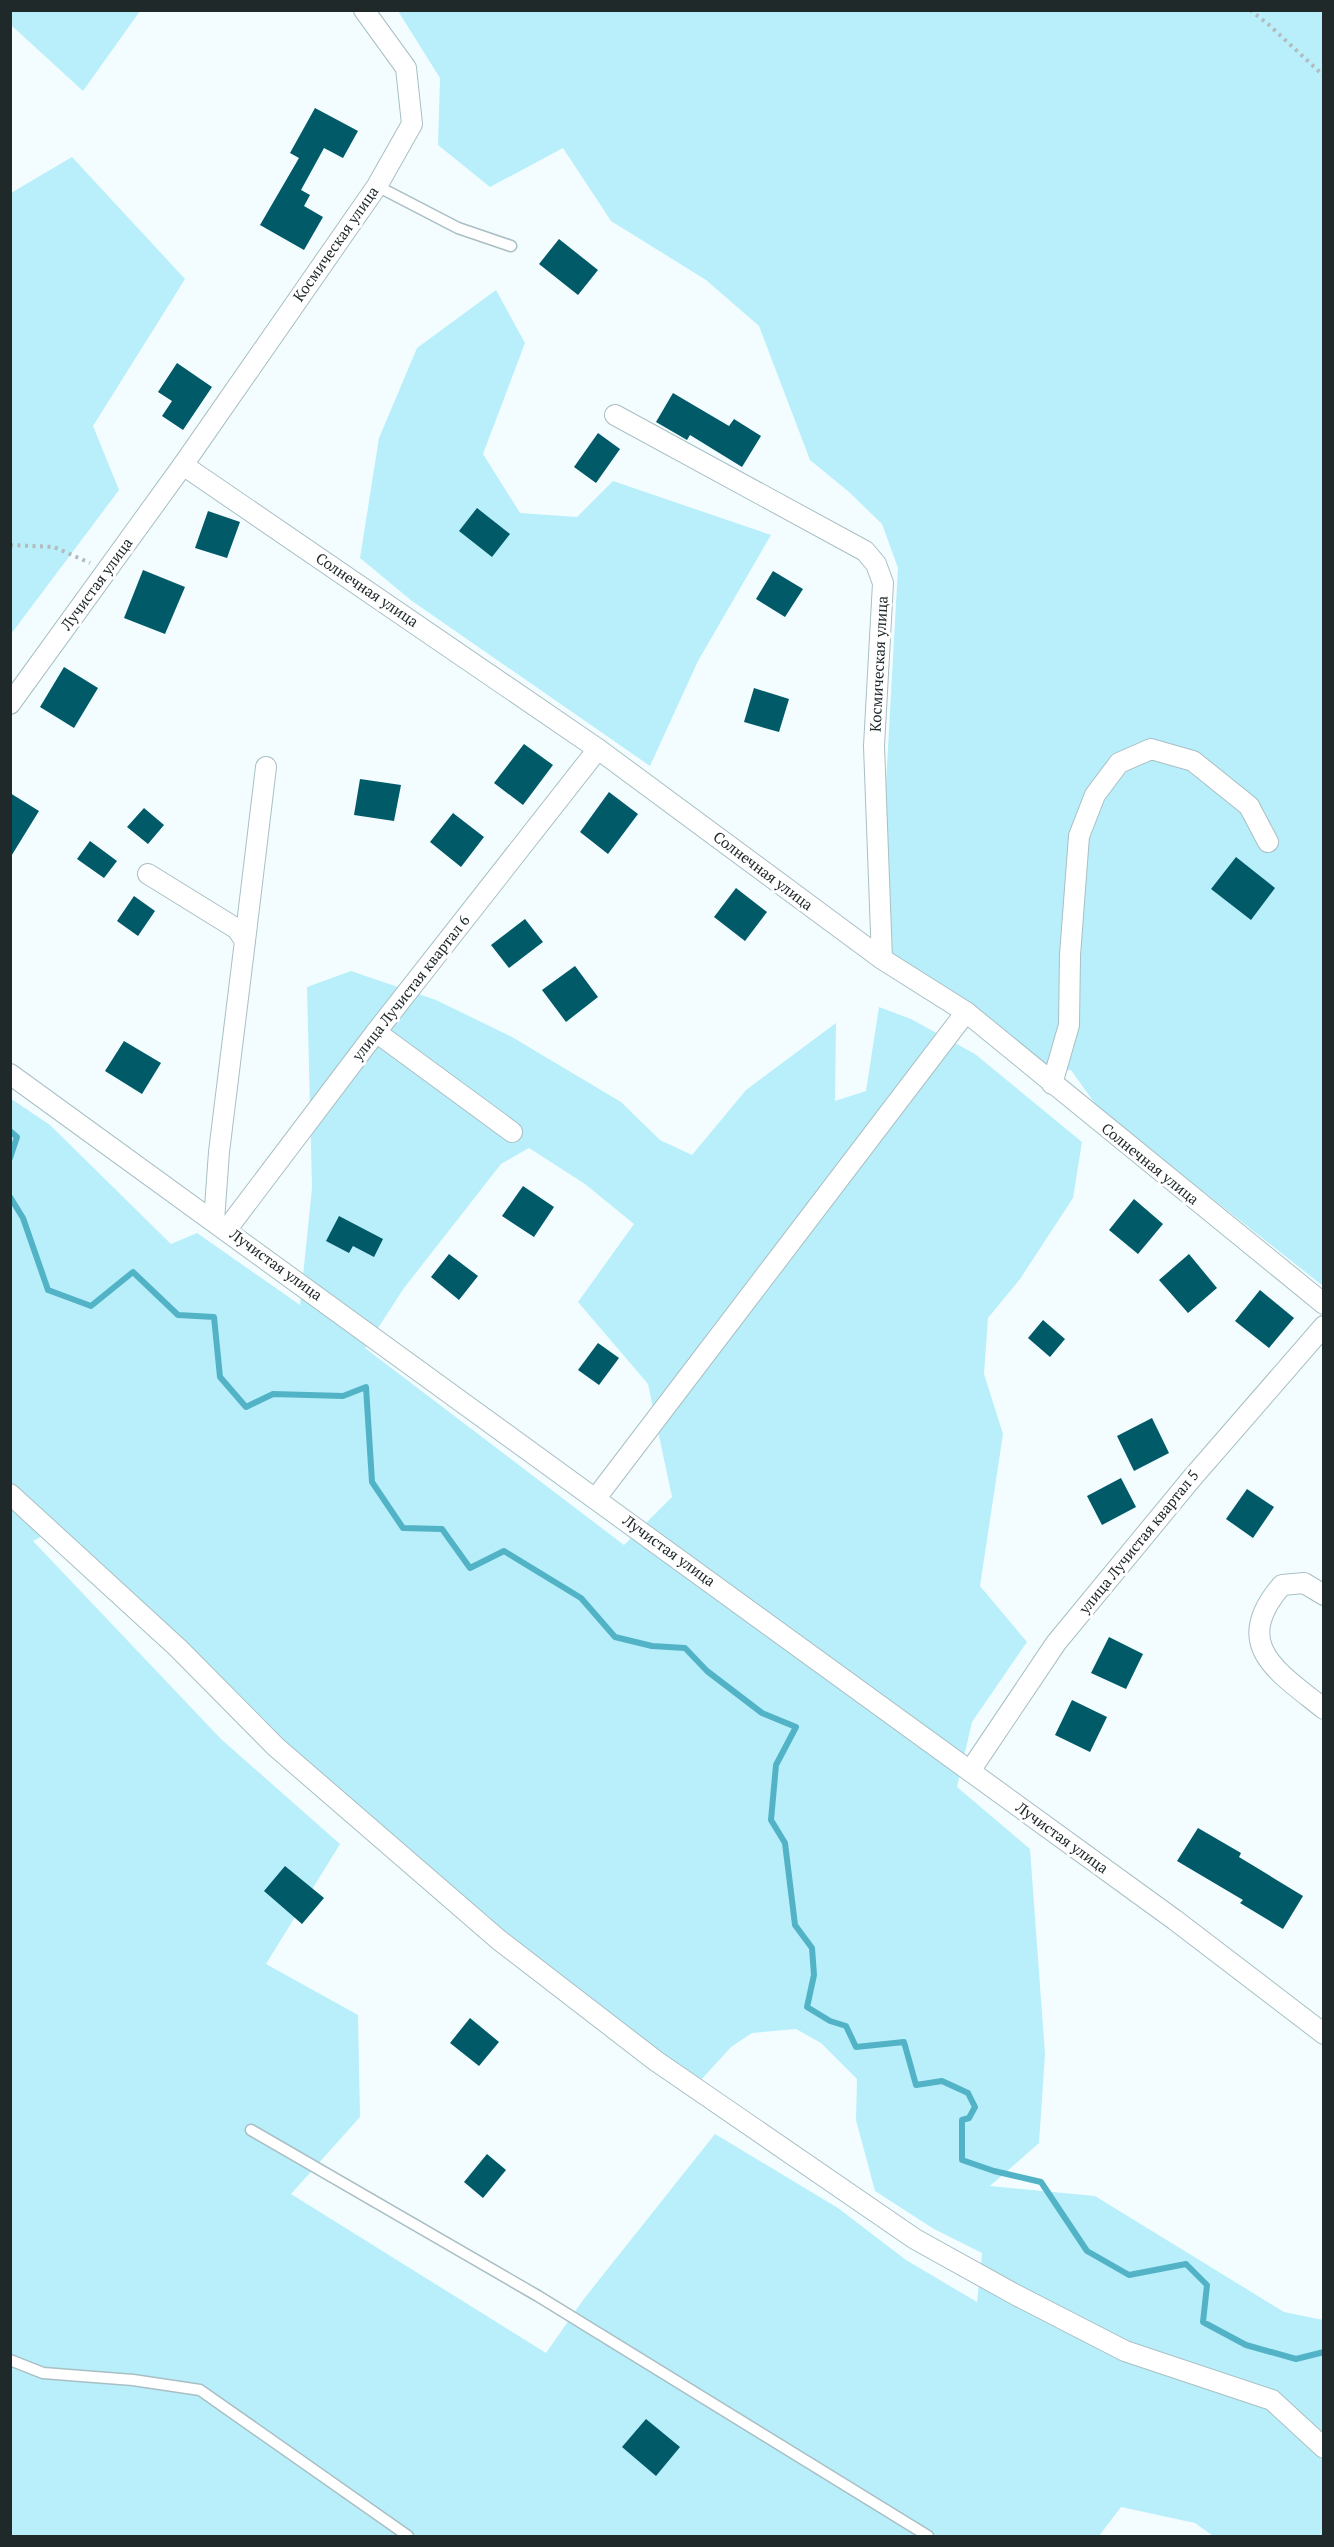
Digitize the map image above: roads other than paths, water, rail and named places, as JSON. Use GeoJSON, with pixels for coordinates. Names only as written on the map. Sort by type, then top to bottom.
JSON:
{"type":"FeatureCollection","features":[{"type":"Feature","properties":{"kind":"street","name":"Космическая улица"},"geometry":{"type":"LineString","coordinates":[[183,465],[377,186],[412,124],[406,68],[364,10]]}},
{"type":"Feature","properties":{"kind":"street","name":"Космическая улица"},"geometry":{"type":"LineString","coordinates":[[615,415],[865,551],[876,564],[884,584],[874,746],[882,959]]}},
{"type":"Feature","properties":{"kind":"street","name":"Лучистая улица"},"geometry":{"type":"LineString","coordinates":[[10,704],[183,465]]}},
{"type":"Feature","properties":{"kind":"street","name":"Солнечная улица"},"geometry":{"type":"LineString","coordinates":[[183,465],[598,749],[882,959],[966,1012],[1323,1304]]}},
{"type":"Feature","properties":{"kind":"street","name":"улица Лучистая квартал 6"},"geometry":{"type":"LineString","coordinates":[[220,1225],[376,1032],[598,749]]}},
{"type":"Feature","properties":{"kind":"street"},"geometry":{"type":"LineString","coordinates":[[1052,1084],[1069,1025],[1070,955],[1079,836],[1095,795],[1119,763],[1151,749],[1193,761],[1249,806],[1268,842]]}},
{"type":"Feature","properties":{"kind":"street"},"geometry":{"type":"LineString","coordinates":[[220,1225],[219,1152],[266,767]]}},
{"type":"Feature","properties":{"kind":"street"},"geometry":{"type":"LineString","coordinates":[[148,874],[237,929],[245,941]]}},
{"type":"Feature","properties":{"kind":"street"},"geometry":{"type":"LineString","coordinates":[[596,1498],[966,1012]]}},
{"type":"Feature","properties":{"kind":"street"},"geometry":{"type":"LineString","coordinates":[[376,1032],[512,1132]]}},
{"type":"Feature","properties":{"kind":"street","name":"Лучистая улица"},"geometry":{"type":"LineString","coordinates":[[10,1074],[1175,1920],[1323,2034]]}},
{"type":"Feature","properties":{"kind":"street","name":"улица Лучистая квартал 5"},"geometry":{"type":"LineString","coordinates":[[970,1771],[1056,1643],[1192,1478],[1323,1326]]}},
{"type":"Feature","properties":{"kind":"street"},"geometry":{"type":"LineString","coordinates":[[10,1494],[178,1648],[276,1747],[500,1940],[656,2061],[915,2239],[1016,2295],[1125,2351],[1272,2400],[1323,2448]]}},
{"type":"Feature","properties":{"kind":"street"},"geometry":{"type":"LineString","coordinates":[[1323,1595],[1304,1583],[1282,1585],[1267,1602],[1257,1628],[1264,1651],[1276,1671],[1323,1709]]}},
{"type":"Feature","properties":{"kind":"lane"},"geometry":{"type":"LineString","coordinates":[[377,186],[458,228],[511,246]]}},
{"type":"Feature","properties":{"kind":"lane"},"geometry":{"type":"LineString","coordinates":[[251,2130],[538,2296],[928,2536]]}},
{"type":"Feature","properties":{"kind":"lane"},"geometry":{"type":"LineString","coordinates":[[10,2360],[43,2373],[133,2380],[200,2390],[408,2536]]}},
{"type":"Feature","properties":{"kind":"waterway"},"geometry":{"type":"LineString","coordinates":[[10,1131],[17,1137],[10,1158]]}},
{"type":"Feature","properties":{"kind":"waterway"},"geometry":{"type":"LineString","coordinates":[[10,1197],[23,1218],[48,1290],[91,1306],[133,1272],[178,1315],[214,1317],[220,1377],[246,1407],[273,1394],[343,1396],[366,1387],[372,1482],[403,1528],[442,1529],[470,1568],[504,1551],[581,1598],[615,1637],[652,1646],[685,1648],[707,1671],[762,1713],[796,1727],[776,1765],[771,1820],[785,1843],[795,1925],[812,1948],[814,1975],[807,2007],[830,2021],[846,2026],[856,2047],[904,2042],[916,2085],[942,2081],[968,2093],[975,2107],[969,2118],[962,2120],[962,2160],[994,2171],[1041,2182],[1087,2251],[1129,2275],[1186,2264],[1207,2285],[1203,2322],[1246,2345],[1296,2359],[1324,2352]]}}]}
